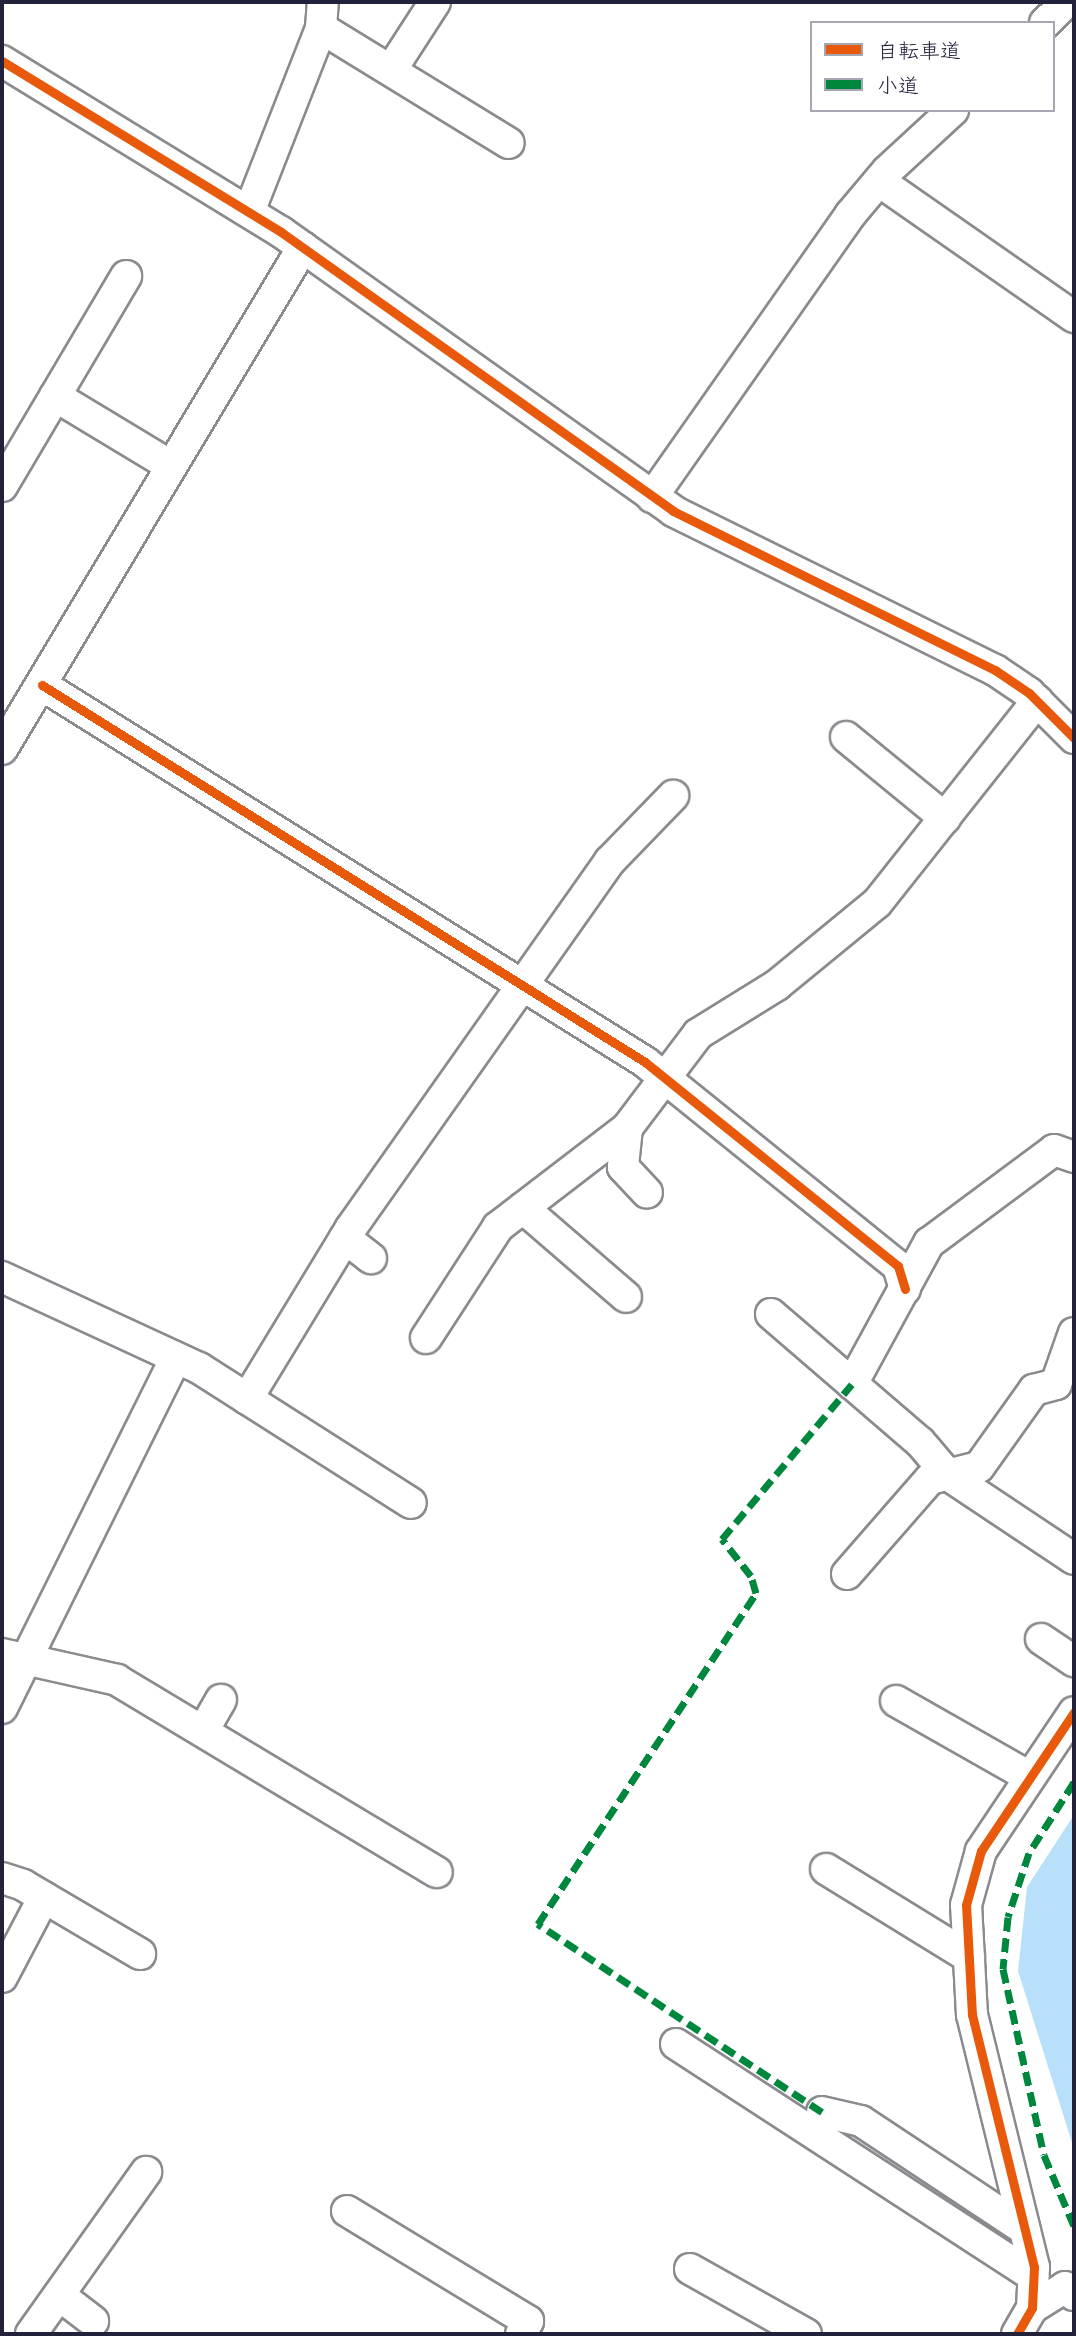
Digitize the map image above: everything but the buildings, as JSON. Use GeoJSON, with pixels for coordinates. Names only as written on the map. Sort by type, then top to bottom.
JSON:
{"type":"FeatureCollection","features":[{"type":"Feature","properties":{"kind":"street"},"geometry":{"type":"LineString","coordinates":[[391,70],[435,2]]}},
{"type":"Feature","properties":{"kind":"street"},"geometry":{"type":"LineString","coordinates":[[1047,21],[1067,2]]}},
{"type":"Feature","properties":{"kind":"street"},"geometry":{"type":"LineString","coordinates":[[249,212],[322,15],[391,70],[509,143]]}},
{"type":"Feature","properties":{"kind":"street"},"geometry":{"type":"LineString","coordinates":[[2,61],[303,247],[652,497],[995,670],[1037,701],[1074,738]]}},
{"type":"Feature","properties":{"kind":"street"},"geometry":{"type":"LineString","coordinates":[[652,497],[879,181],[951,112]]}},
{"type":"Feature","properties":{"kind":"street"},"geometry":{"type":"LineString","coordinates":[[879,181],[1074,317]]}},
{"type":"Feature","properties":{"kind":"street"},"geometry":{"type":"LineString","coordinates":[[2,749],[303,247]]}},
{"type":"Feature","properties":{"kind":"street"},"geometry":{"type":"LineString","coordinates":[[2,485],[126,276]]}},
{"type":"Feature","properties":{"kind":"street"},"geometry":{"type":"LineString","coordinates":[[55,396],[171,466]]}},
{"type":"Feature","properties":{"kind":"street"},"geometry":{"type":"LineString","coordinates":[[42,685],[524,986],[662,1077],[898,1266],[905,1289]]}},
{"type":"Feature","properties":{"kind":"street"},"geometry":{"type":"LineString","coordinates":[[426,1338],[498,1227],[627,1128],[662,1077],[698,1034],[777,985],[877,903],[1037,701]]}},
{"type":"Feature","properties":{"kind":"street"},"geometry":{"type":"LineString","coordinates":[[846,737],[945,818]]}},
{"type":"Feature","properties":{"kind":"street"},"geometry":{"type":"LineString","coordinates":[[247,1399],[345,1238],[610,861],[624,828],[673,796]]}},
{"type":"Feature","properties":{"kind":"street"},"geometry":{"type":"LineString","coordinates":[[627,1128],[623,1167],[647,1193]]}},
{"type":"Feature","properties":{"kind":"street"},"geometry":{"type":"LineString","coordinates":[[852,1384],[929,1244],[1012,1177],[1054,1150],[1074,1157]]}},
{"type":"Feature","properties":{"kind":"street"},"geometry":{"type":"LineString","coordinates":[[523,1208],[626,1297]]}},
{"type":"Feature","properties":{"kind":"street"},"geometry":{"type":"LineString","coordinates":[[345,1238],[371,1258]]}},
{"type":"Feature","properties":{"kind":"street"},"geometry":{"type":"LineString","coordinates":[[2,1277],[176,1358],[247,1399],[411,1503]]}},
{"type":"Feature","properties":{"kind":"street"},"geometry":{"type":"LineString","coordinates":[[771,1314],[852,1384],[948,1475],[1074,1559]]}},
{"type":"Feature","properties":{"kind":"street"},"geometry":{"type":"LineString","coordinates":[[846,1574],[930,1479],[979,1467],[1034,1390],[1056,1384],[1074,1334]]}},
{"type":"Feature","properties":{"kind":"street"},"geometry":{"type":"LineString","coordinates":[[2,1708],[14,1656],[176,1358]]}},
{"type":"Feature","properties":{"kind":"street"},"geometry":{"type":"LineString","coordinates":[[1041,1639],[1074,1661]]}},
{"type":"Feature","properties":{"kind":"street"},"geometry":{"type":"LineString","coordinates":[[14,1656],[117,1679],[437,1872]]}},
{"type":"Feature","properties":{"kind":"street"},"geometry":{"type":"LineString","coordinates":[[203,1731],[220,1699]]}},
{"type":"Feature","properties":{"kind":"street"},"geometry":{"type":"LineString","coordinates":[[896,1701],[1030,1777]]}},
{"type":"Feature","properties":{"kind":"street"},"geometry":{"type":"LineString","coordinates":[[1032,2308],[1033,2276],[1024,2229],[972,2015],[966,1905],[981,1851],[1074,1712]]}},
{"type":"Feature","properties":{"kind":"street"},"geometry":{"type":"LineString","coordinates":[[826,1869],[969,1957]]}},
{"type":"Feature","properties":{"kind":"street"},"geometry":{"type":"LineString","coordinates":[[2,1878],[44,1897],[140,1954]]}},
{"type":"Feature","properties":{"kind":"street"},"geometry":{"type":"LineString","coordinates":[[2,1977],[44,1897]]}},
{"type":"Feature","properties":{"kind":"street"},"geometry":{"type":"LineString","coordinates":[[676,2044],[1033,2276]]}},
{"type":"Feature","properties":{"kind":"street"},"geometry":{"type":"LineString","coordinates":[[822,2112],[861,2121],[1024,2229]]}},
{"type":"Feature","properties":{"kind":"street"},"geometry":{"type":"LineString","coordinates":[[31,2334],[146,2172]]}},
{"type":"Feature","properties":{"kind":"street"},"geometry":{"type":"LineString","coordinates":[[347,2211],[528,2321],[521,2334]]}},
{"type":"Feature","properties":{"kind":"street"},"geometry":{"type":"LineString","coordinates":[[690,2269],[790,2330]]}},
{"type":"Feature","properties":{"kind":"street"},"geometry":{"type":"LineString","coordinates":[[1017,2334],[1032,2308],[1065,2287],[1074,2295]]}},
{"type":"Feature","properties":{"kind":"street"},"geometry":{"type":"LineString","coordinates":[[59,2295],[93,2321]]}},
{"type":"Feature","properties":{"kind":"water"},"geometry":{"type":"Polygon","coordinates":[[[1074,1815],[1074,2149],[1018,1971],[1027,1887],[1074,1815]]]}},
{"type":"Feature","properties":{"kind":"marked path"},"geometry":{"type":"LineString","coordinates":[[822,2112],[538,1924],[756,1593],[751,1576],[722,1539],[852,1384]]}},
{"type":"Feature","properties":{"kind":"marked path"},"geometry":{"type":"LineString","coordinates":[[1074,1782],[1029,1853],[1008,1917],[1003,1969],[1044,2155],[1074,2226]]}},
{"type":"Feature","properties":{"kind":"cycle path"},"geometry":{"type":"LineString","coordinates":[[2,61],[281,232],[673,511],[995,670],[1029,693],[1074,738]]}},
{"type":"Feature","properties":{"kind":"cycle path"},"geometry":{"type":"LineString","coordinates":[[42,685],[645,1062],[898,1266],[905,1289]]}},
{"type":"Feature","properties":{"kind":"cycle path"},"geometry":{"type":"LineString","coordinates":[[1017,2334],[1032,2308],[1034,2267],[972,2015],[966,1905],[981,1851],[1074,1712]]}}]}
